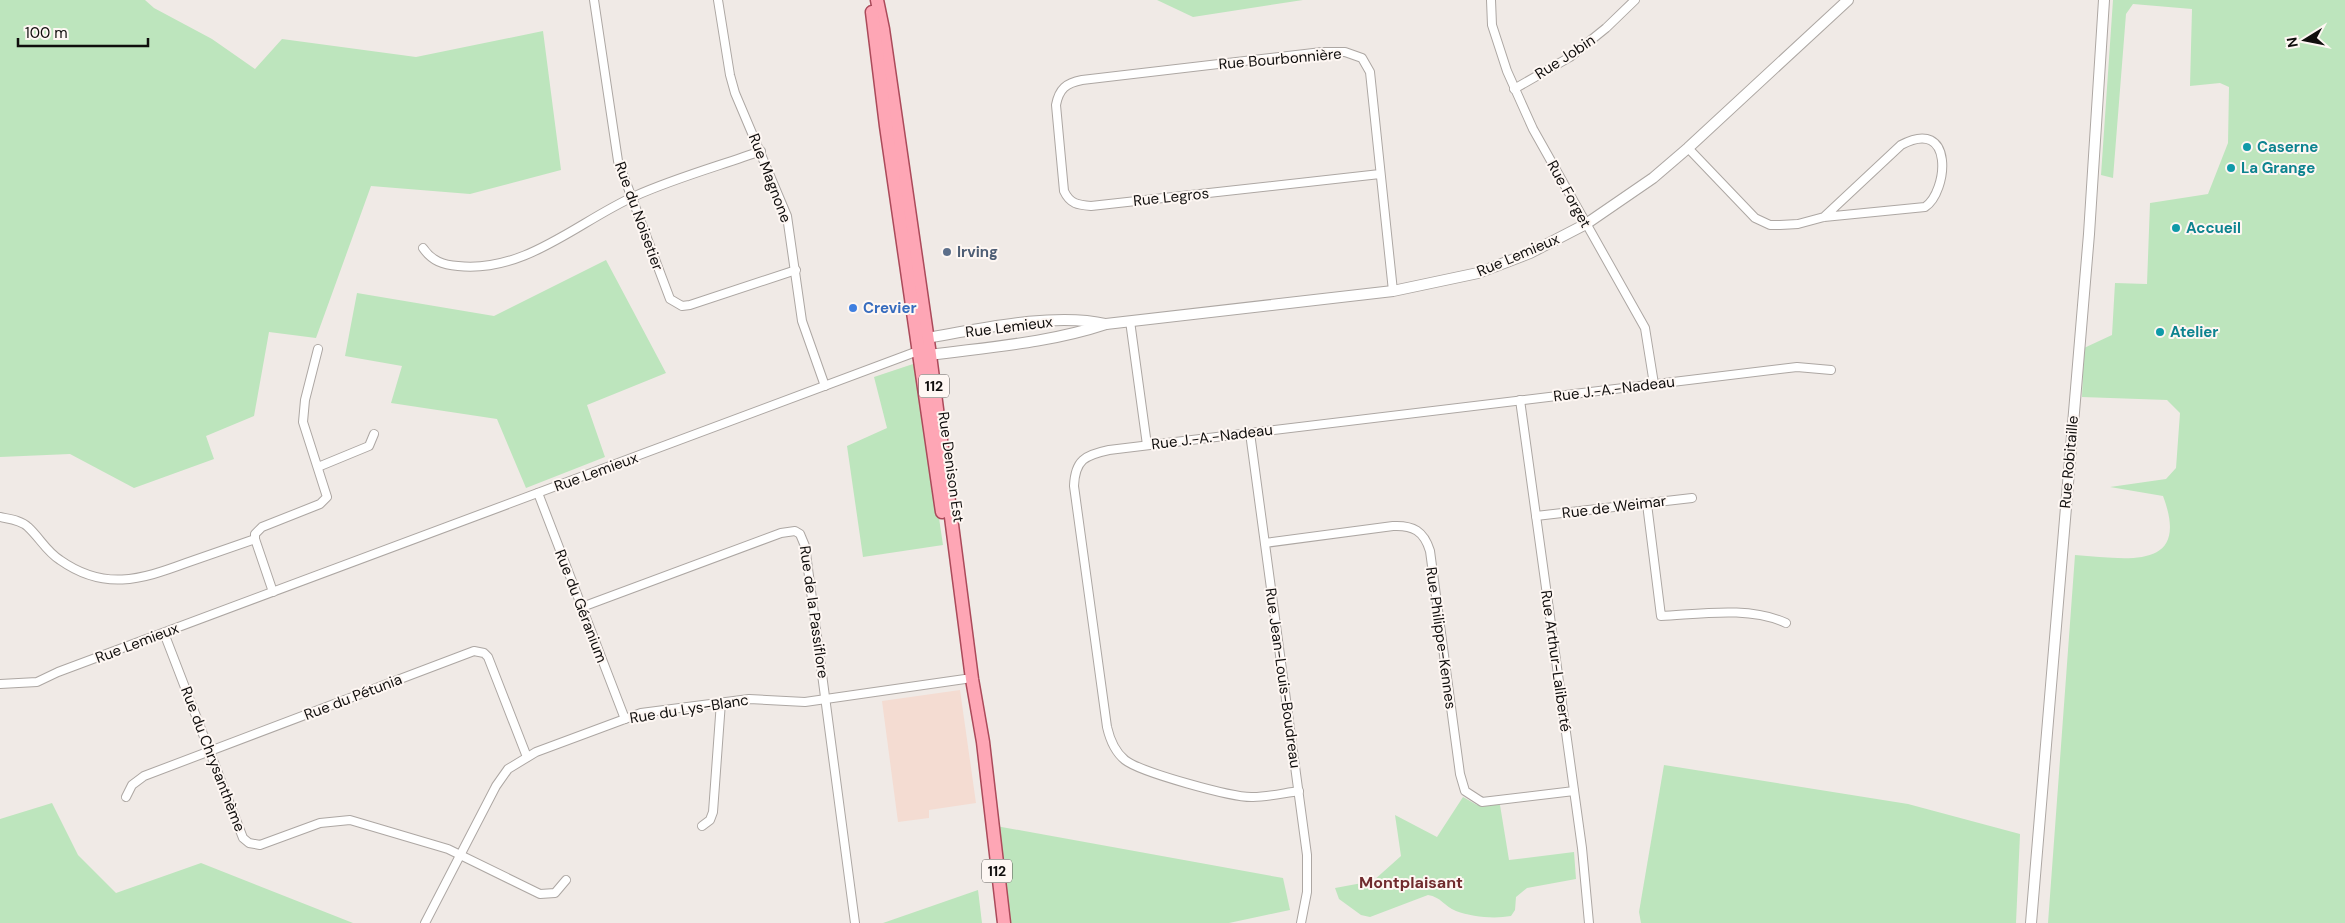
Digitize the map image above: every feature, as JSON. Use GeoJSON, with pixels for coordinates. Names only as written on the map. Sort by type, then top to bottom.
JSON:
{"type":"FeatureCollection","features":[{"type":"Feature","properties":{"kind":"main road","name":"Rue Denison Est"},"geometry":{"type":"LineString","coordinates":[[871,0],[983,742],[1004,923]]}},
{"type":"Feature","properties":{"kind":"main road","name":"Rue Denison Est"},"geometry":{"type":"LineString","coordinates":[[877,0],[927,338],[924,353],[965,679],[991,818]]}},
{"type":"Feature","properties":{"kind":"street","name":"Rue du Noisetier"},"geometry":{"type":"LineString","coordinates":[[594,0],[616,154],[667,293],[676,304],[690,305],[796,270]]}},
{"type":"Feature","properties":{"kind":"street","name":"Rue Magnone"},"geometry":{"type":"LineString","coordinates":[[718,0],[730,75],[787,216],[806,336],[825,386]]}},
{"type":"Feature","properties":{"kind":"street","name":"Rue Forget"},"geometry":{"type":"LineString","coordinates":[[1491,0],[1492,25],[1514,89],[1533,129],[1645,328],[1654,384]]}},
{"type":"Feature","properties":{"kind":"street","name":"Rue Jobin"},"geometry":{"type":"LineString","coordinates":[[1514,89],[1570,58],[1606,28],[1635,0]]}},
{"type":"Feature","properties":{"kind":"street","name":"Rue Lemieux"},"geometry":{"type":"LineString","coordinates":[[0,684],[43,680],[58,672],[825,386],[924,353],[1044,339],[1078,333],[1106,324],[1393,292],[1442,282],[1506,264],[1586,224],[1652,178],[1688,148],[1848,0]]}},
{"type":"Feature","properties":{"kind":"street","name":"Rue Robitaille"},"geometry":{"type":"LineString","coordinates":[[2031,923],[2089,234],[2104,0]]}},
{"type":"Feature","properties":{"kind":"street","name":"Rue Bourbonnière"},"geometry":{"type":"LineString","coordinates":[[1058,96],[1066,84],[1082,80],[1322,52],[1335,51],[1355,54],[1362,58],[1370,72],[1393,292]]}},
{"type":"Feature","properties":{"kind":"street","name":"Rue Legros"},"geometry":{"type":"LineString","coordinates":[[1058,96],[1056,105],[1064,191],[1070,201],[1081,205],[1100,205],[1380,174]]}},
{"type":"Feature","properties":{"kind":"street"},"geometry":{"type":"LineString","coordinates":[[1688,148],[1755,218],[1770,226],[1789,225],[1824,217],[1914,209],[1932,202],[1936,196],[1940,178],[1941,155],[1938,146],[1932,139],[1923,137],[1912,139],[1901,145],[1824,217]]}},
{"type":"Feature","properties":{"kind":"street"},"geometry":{"type":"LineString","coordinates":[[423,248],[434,260],[450,266],[478,267],[502,264],[528,255],[632,198],[760,151]]}},
{"type":"Feature","properties":{"kind":"street","name":"Rue Lemieux"},"geometry":{"type":"LineString","coordinates":[[927,338],[1004,325],[1085,319],[1106,324]]}},
{"type":"Feature","properties":{"kind":"street"},"geometry":{"type":"LineString","coordinates":[[1130,321],[1147,445]]}},
{"type":"Feature","properties":{"kind":"street"},"geometry":{"type":"LineString","coordinates":[[273,592],[255,534],[262,527],[325,501],[327,492],[306,433],[303,413],[310,374],[318,349]]}},
{"type":"Feature","properties":{"kind":"street","name":"Rue J.-A.-Nadeau"},"geometry":{"type":"LineString","coordinates":[[1298,791],[1253,797],[1234,795],[1144,771],[1126,761],[1112,742],[1107,727],[1074,477],[1079,464],[1090,454],[1147,445],[1804,366],[1830,370]]}},
{"type":"Feature","properties":{"kind":"street","name":"Rue Arthur-Laliberté"},"geometry":{"type":"LineString","coordinates":[[1520,400],[1574,791],[1589,923]]}},
{"type":"Feature","properties":{"kind":"street","name":"Rue Jean-Louis-Boudreau"},"geometry":{"type":"LineString","coordinates":[[1250,433],[1308,866],[1306,898],[1301,923]]}},
{"type":"Feature","properties":{"kind":"street"},"geometry":{"type":"LineString","coordinates":[[318,467],[368,446],[374,434]]}},
{"type":"Feature","properties":{"kind":"street","name":"Rue du Géranium"},"geometry":{"type":"LineString","coordinates":[[538,493],[625,719]]}},
{"type":"Feature","properties":{"kind":"street","name":"Rue de Weimar"},"geometry":{"type":"LineString","coordinates":[[1536,516],[1692,498]]}},
{"type":"Feature","properties":{"kind":"street"},"geometry":{"type":"LineString","coordinates":[[1647,504],[1661,616],[1752,614],[1770,616],[1786,623]]}},
{"type":"Feature","properties":{"kind":"street"},"geometry":{"type":"LineString","coordinates":[[0,517],[28,527],[50,553],[68,566],[89,575],[109,580],[130,580],[151,576],[255,538]]}},
{"type":"Feature","properties":{"kind":"street","name":"Rue Philippe-Kennes"},"geometry":{"type":"LineString","coordinates":[[1265,543],[1393,526],[1411,527],[1418,530],[1427,542],[1430,551],[1460,774],[1465,791],[1482,802],[1574,791]]}},
{"type":"Feature","properties":{"kind":"street","name":"Rue de la Passiflore"},"geometry":{"type":"LineString","coordinates":[[582,607],[787,531],[795,531],[804,538],[855,923]]}},
{"type":"Feature","properties":{"kind":"street","name":"Rue du Chrysanthème"},"geometry":{"type":"LineString","coordinates":[[164,633],[243,838],[249,843],[260,845],[320,823],[350,820],[432,843],[540,894],[555,893],[566,880]]}},
{"type":"Feature","properties":{"kind":"street","name":"Rue du Pétunia"},"geometry":{"type":"LineString","coordinates":[[126,797],[132,785],[144,776],[468,653],[480,651],[484,653],[490,662],[527,757]]}},
{"type":"Feature","properties":{"kind":"street","name":"Rue du Lys-Blanc"},"geometry":{"type":"LineString","coordinates":[[425,923],[496,786],[508,770],[527,757],[641,713],[749,699],[799,702],[965,679]]}},
{"type":"Feature","properties":{"kind":"street"},"geometry":{"type":"LineString","coordinates":[[702,826],[710,820],[713,812],[721,702]]}},
{"type":"Feature","properties":{"kind":"shaded area"},"geometry":{"type":"Polygon","coordinates":[[[960,690],[976,803],[929,810],[929,818],[898,822],[882,701],[960,690]]]}},
{"type":"Feature","properties":{"kind":"green space"},"geometry":{"type":"Polygon","coordinates":[[[0,0],[145,0],[154,8],[212,39],[255,69],[282,39],[416,57],[543,31],[561,170],[470,194],[371,186],[316,338],[269,332],[254,416],[206,436],[214,459],[134,488],[70,454],[0,457],[0,0]]]}},
{"type":"Feature","properties":{"kind":"green space"},"geometry":{"type":"Polygon","coordinates":[[[1157,0],[1303,0],[1193,17],[1157,0]]]}},
{"type":"Feature","properties":{"kind":"green space"},"geometry":{"type":"Polygon","coordinates":[[[2113,0],[2345,0],[2345,923],[2048,923],[2075,555],[2132,558],[2148,556],[2161,549],[2168,538],[2170,521],[2163,496],[2110,487],[2166,479],[2176,468],[2180,413],[2167,400],[2082,397],[2084,348],[2112,335],[2115,283],[2147,284],[2150,203],[2208,194],[2228,143],[2229,87],[2220,83],[2190,86],[2192,9],[2133,4],[2126,14],[2113,178],[2101,175],[2113,0]]]}},
{"type":"Feature","properties":{"kind":"green space"},"geometry":{"type":"Polygon","coordinates":[[[606,260],[666,373],[587,405],[605,457],[526,488],[497,419],[391,403],[402,366],[345,356],[357,293],[494,316],[606,260]]]}},
{"type":"Feature","properties":{"kind":"green space"},"geometry":{"type":"Polygon","coordinates":[[[916,363],[943,545],[863,557],[847,446],[887,428],[874,377],[916,363]]]}},
{"type":"Feature","properties":{"kind":"green space"},"geometry":{"type":"Polygon","coordinates":[[[1664,765],[1908,804],[2020,834],[2016,923],[1641,923],[1639,912],[1664,765]]]}},
{"type":"Feature","properties":{"kind":"green space"},"geometry":{"type":"Polygon","coordinates":[[[1463,797],[1477,805],[1500,805],[1509,860],[1574,852],[1576,879],[1527,888],[1516,897],[1515,910],[1511,916],[1504,917],[1483,917],[1462,913],[1428,895],[1370,917],[1361,915],[1339,899],[1335,888],[1373,881],[1401,856],[1395,815],[1437,837],[1463,797]]]}},
{"type":"Feature","properties":{"kind":"green space"},"geometry":{"type":"Polygon","coordinates":[[[52,803],[78,855],[116,893],[201,863],[353,923],[0,923],[0,819],[52,803]]]}},
{"type":"Feature","properties":{"kind":"green space"},"geometry":{"type":"Polygon","coordinates":[[[996,826],[1283,878],[1290,910],[1229,923],[1009,923],[996,826]]]}},
{"type":"Feature","properties":{"kind":"green space"},"geometry":{"type":"Polygon","coordinates":[[[978,890],[982,923],[883,923],[978,890]]]}},
{"type":"Feature","properties":{"kind":"place","name":"Caserne"},"geometry":{"type":"Point","coordinates":[2247,147]}},
{"type":"Feature","properties":{"kind":"place","name":"La Grange"},"geometry":{"type":"Point","coordinates":[2231,168]}},
{"type":"Feature","properties":{"kind":"place","name":"Accueil"},"geometry":{"type":"Point","coordinates":[2176,228]}},
{"type":"Feature","properties":{"kind":"place","name":"Irving"},"geometry":{"type":"Point","coordinates":[947,252]}},
{"type":"Feature","properties":{"kind":"place","name":"Crevier"},"geometry":{"type":"Point","coordinates":[853,308]}},
{"type":"Feature","properties":{"kind":"place","name":"Atelier"},"geometry":{"type":"Point","coordinates":[2160,332]}},
{"type":"Feature","properties":{"kind":"district","name":"Montplaisant"},"geometry":{"type":"Point","coordinates":[1411,882]}}]}
